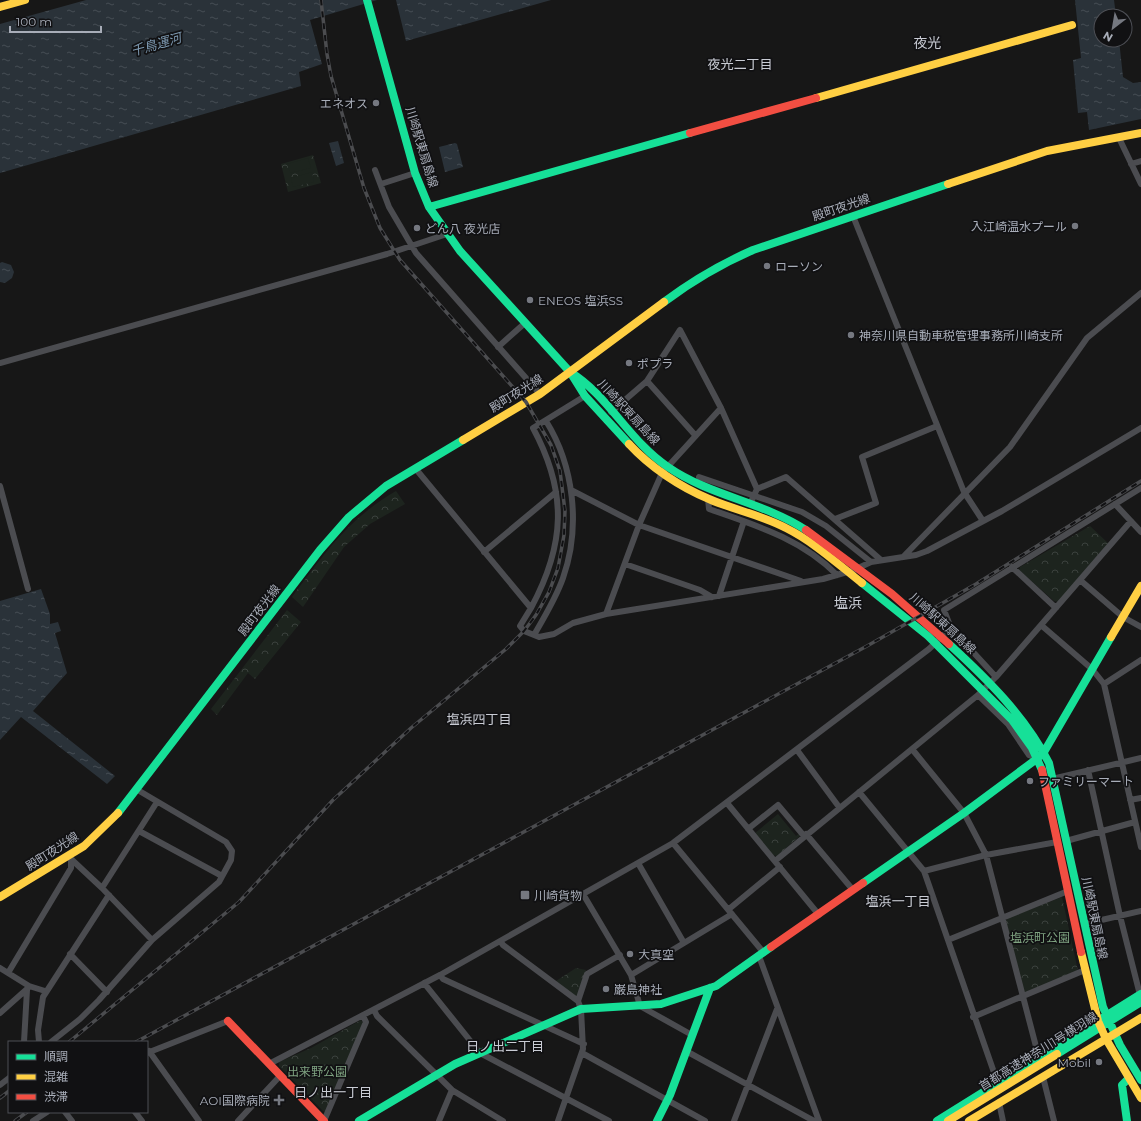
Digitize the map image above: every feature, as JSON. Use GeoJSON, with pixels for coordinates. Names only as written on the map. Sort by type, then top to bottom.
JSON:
{"type":"FeatureCollection","features":[{"type":"Feature","properties":{"kind":"main road"},"geometry":{"type":"LineString","coordinates":[[0,7],[25,0]]}},
{"type":"Feature","properties":{"kind":"main road","name":"川崎駅東扇島線"},"geometry":{"type":"LineString","coordinates":[[368,3],[415,172],[429,206],[447,234],[570,372],[584,396],[639,455],[708,499],[753,514],[785,527],[813,544],[838,563],[928,636],[988,695],[1041,755],[1044,776],[1084,924],[1103,1007],[1115,1034],[1141,1080]]}},
{"type":"Feature","properties":{"kind":"main road"},"geometry":{"type":"LineString","coordinates":[[429,206],[1072,25]]}},
{"type":"Feature","properties":{"kind":"main road"},"geometry":{"type":"LineString","coordinates":[[1116,138],[1141,133]]}},
{"type":"Feature","properties":{"kind":"main road","name":"殿町夜光線"},"geometry":{"type":"LineString","coordinates":[[0,897],[70,858],[99,833],[136,790],[334,532],[372,496],[415,468],[540,394],[689,283],[752,250],[1047,150],[1116,138]]}},
{"type":"Feature","properties":{"kind":"main road","name":"川崎駅東扇島線"},"geometry":{"type":"LineString","coordinates":[[570,372],[582,378],[664,470],[709,490],[754,498],[819,538],[892,593],[936,630],[996,689],[1018,715],[1041,755],[1052,779],[1068,891],[1098,1021],[1106,1039],[1141,1098]]}},
{"type":"Feature","properties":{"kind":"main road"},"geometry":{"type":"LineString","coordinates":[[359,1121],[437,1075],[480,1053],[544,1026],[580,1005],[640,1006],[668,1003],[716,986],[853,890],[910,853],[1041,755],[1141,586]]}},
{"type":"Feature","properties":{"kind":"main road"},"geometry":{"type":"LineString","coordinates":[[657,1121],[668,1099],[710,988]]}},
{"type":"Feature","properties":{"kind":"main road"},"geometry":{"type":"LineString","coordinates":[[937,1121],[1106,1016],[1140,997]]}},
{"type":"Feature","properties":{"kind":"main road","name":"首都高速神奈川1号横羽線"},"geometry":{"type":"LineString","coordinates":[[948,1121],[1140,997]]}},
{"type":"Feature","properties":{"kind":"main road","name":"首都高速神奈川1号横羽線"},"geometry":{"type":"LineString","coordinates":[[961,1121],[1141,1011]]}},
{"type":"Feature","properties":{"kind":"main road"},"geometry":{"type":"LineString","coordinates":[[969,1121],[1141,1018]]}},
{"type":"Feature","properties":{"kind":"main road"},"geometry":{"type":"LineString","coordinates":[[228,1021],[324,1121]]}},
{"type":"Feature","properties":{"kind":"main road"},"geometry":{"type":"LineString","coordinates":[[1127,1121],[1122,1085],[1129,1078]]}},
{"type":"Feature","properties":{"kind":"street"},"geometry":{"type":"LineString","coordinates":[[1116,138],[1141,184]]}},
{"type":"Feature","properties":{"kind":"street"},"geometry":{"type":"LineString","coordinates":[[1131,164],[1141,161]]}},
{"type":"Feature","properties":{"kind":"street"},"geometry":{"type":"LineString","coordinates":[[375,170],[389,207],[416,253],[540,394]]}},
{"type":"Feature","properties":{"kind":"street"},"geometry":{"type":"LineString","coordinates":[[381,184],[415,172]]}},
{"type":"Feature","properties":{"kind":"street"},"geometry":{"type":"LineString","coordinates":[[853,216],[964,492],[983,521]]}},
{"type":"Feature","properties":{"kind":"street"},"geometry":{"type":"LineString","coordinates":[[0,363],[412,246],[447,234]]}},
{"type":"Feature","properties":{"kind":"street"},"geometry":{"type":"LineString","coordinates":[[903,557],[913,549],[964,492],[1010,447],[1087,338],[1141,293]]}},
{"type":"Feature","properties":{"kind":"street"},"geometry":{"type":"LineString","coordinates":[[498,347],[525,323]]}},
{"type":"Feature","properties":{"kind":"street"},"geometry":{"type":"LineString","coordinates":[[611,412],[647,381],[680,330],[721,408],[754,498],[786,477],[882,560]]}},
{"type":"Feature","properties":{"kind":"street"},"geometry":{"type":"LineString","coordinates":[[647,381],[695,435]]}},
{"type":"Feature","properties":{"kind":"street"},"geometry":{"type":"LineString","coordinates":[[584,396],[546,422],[533,428],[549,462],[556,492],[558,524],[554,554],[545,582],[520,626],[524,631],[539,638],[554,634],[573,623],[606,614],[803,582],[837,575],[871,562],[916,555],[983,521],[1141,428]]}},
{"type":"Feature","properties":{"kind":"street"},"geometry":{"type":"LineString","coordinates":[[606,614],[639,525],[664,470],[721,408]]}},
{"type":"Feature","properties":{"kind":"street"},"geometry":{"type":"LineString","coordinates":[[534,635],[558,591],[568,562],[572,539],[571,490],[564,459],[557,439],[546,422]]}},
{"type":"Feature","properties":{"kind":"street"},"geometry":{"type":"LineString","coordinates":[[835,519],[876,502],[862,457],[937,426]]}},
{"type":"Feature","properties":{"kind":"street"},"geometry":{"type":"LineString","coordinates":[[415,468],[531,608]]}},
{"type":"Feature","properties":{"kind":"street"},"geometry":{"type":"LineString","coordinates":[[699,477],[802,512],[826,526],[871,562]]}},
{"type":"Feature","properties":{"kind":"street"},"geometry":{"type":"LineString","coordinates":[[0,486],[28,589]]}},
{"type":"Feature","properties":{"kind":"street"},"geometry":{"type":"LineString","coordinates":[[996,677],[951,628],[944,610],[1141,488]]}},
{"type":"Feature","properties":{"kind":"street"},"geometry":{"type":"LineString","coordinates":[[571,490],[639,525],[803,582]]}},
{"type":"Feature","properties":{"kind":"street"},"geometry":{"type":"LineString","coordinates":[[484,552],[556,492]]}},
{"type":"Feature","properties":{"kind":"street"},"geometry":{"type":"LineString","coordinates":[[708,499],[709,509],[764,528],[784,537],[819,559],[837,575]]}},
{"type":"Feature","properties":{"kind":"street"},"geometry":{"type":"LineString","coordinates":[[1115,504],[1141,532]]}},
{"type":"Feature","properties":{"kind":"street"},"geometry":{"type":"LineString","coordinates":[[719,596],[744,521]]}},
{"type":"Feature","properties":{"kind":"street"},"geometry":{"type":"LineString","coordinates":[[775,861],[912,749],[996,677],[1132,522]]}},
{"type":"Feature","properties":{"kind":"street"},"geometry":{"type":"LineString","coordinates":[[625,564],[700,590],[712,597]]}},
{"type":"Feature","properties":{"kind":"street"},"geometry":{"type":"LineString","coordinates":[[1012,567],[1056,608]]}},
{"type":"Feature","properties":{"kind":"street"},"geometry":{"type":"LineString","coordinates":[[1080,580],[1123,617],[1141,628]]}},
{"type":"Feature","properties":{"kind":"street"},"geometry":{"type":"LineString","coordinates":[[1041,625],[1092,669],[1104,684],[1141,848]]}},
{"type":"Feature","properties":{"kind":"street"},"geometry":{"type":"LineString","coordinates":[[269,1064],[363,1016],[501,942],[674,843],[929,649],[951,628]]}},
{"type":"Feature","properties":{"kind":"street"},"geometry":{"type":"LineString","coordinates":[[1104,684],[1141,660]]}},
{"type":"Feature","properties":{"kind":"street"},"geometry":{"type":"LineString","coordinates":[[978,694],[1008,724],[1029,755],[1041,755]]}},
{"type":"Feature","properties":{"kind":"street"},"geometry":{"type":"LineString","coordinates":[[912,749],[964,813],[986,855],[1039,1058]]}},
{"type":"Feature","properties":{"kind":"street"},"geometry":{"type":"LineString","coordinates":[[797,750],[839,808]]}},
{"type":"Feature","properties":{"kind":"street"},"geometry":{"type":"LineString","coordinates":[[1052,779],[1141,758]]}},
{"type":"Feature","properties":{"kind":"street"},"geometry":{"type":"LineString","coordinates":[[1088,770],[1120,916],[1140,997]]}},
{"type":"Feature","properties":{"kind":"street"},"geometry":{"type":"LineString","coordinates":[[52,1041],[80,1019],[107,992],[152,940],[215,886],[231,860],[232,851],[230,846],[136,790]]}},
{"type":"Feature","properties":{"kind":"street"},"geometry":{"type":"LineString","coordinates":[[859,792],[924,871],[973,1017],[998,1084]]}},
{"type":"Feature","properties":{"kind":"street"},"geometry":{"type":"LineString","coordinates":[[1130,800],[1141,798]]}},
{"type":"Feature","properties":{"kind":"street"},"geometry":{"type":"LineString","coordinates":[[102,888],[157,802]]}},
{"type":"Feature","properties":{"kind":"street"},"geometry":{"type":"LineString","coordinates":[[727,803],[819,915]]}},
{"type":"Feature","properties":{"kind":"street"},"geometry":{"type":"LineString","coordinates":[[748,829],[778,805],[853,890]]}},
{"type":"Feature","properties":{"kind":"street"},"geometry":{"type":"LineString","coordinates":[[924,871],[986,855],[1062,841],[1135,822]]}},
{"type":"Feature","properties":{"kind":"street"},"geometry":{"type":"LineString","coordinates":[[138,831],[222,876]]}},
{"type":"Feature","properties":{"kind":"street"},"geometry":{"type":"LineString","coordinates":[[674,843],[762,954],[777,1008],[819,1121]]}},
{"type":"Feature","properties":{"kind":"street"},"geometry":{"type":"LineString","coordinates":[[70,858],[102,888],[152,940]]}},
{"type":"Feature","properties":{"kind":"street"},"geometry":{"type":"LineString","coordinates":[[8,973],[71,868],[70,858]]}},
{"type":"Feature","properties":{"kind":"street"},"geometry":{"type":"LineString","coordinates":[[638,863],[684,943]]}},
{"type":"Feature","properties":{"kind":"street"},"geometry":{"type":"LineString","coordinates":[[631,975],[684,943],[730,912],[780,867]]}},
{"type":"Feature","properties":{"kind":"street"},"geometry":{"type":"LineString","coordinates":[[948,940],[1068,891]]}},
{"type":"Feature","properties":{"kind":"street"},"geometry":{"type":"LineString","coordinates":[[583,894],[631,975],[640,1006],[692,1035]]}},
{"type":"Feature","properties":{"kind":"street"},"geometry":{"type":"LineString","coordinates":[[39,1041],[38,1030],[45,991],[109,895]]}},
{"type":"Feature","properties":{"kind":"street"},"geometry":{"type":"LineString","coordinates":[[1084,924],[1141,911]]}},
{"type":"Feature","properties":{"kind":"street"},"geometry":{"type":"LineString","coordinates":[[501,942],[580,1005]]}},
{"type":"Feature","properties":{"kind":"street"},"geometry":{"type":"LineString","coordinates":[[70,954],[107,992]]}},
{"type":"Feature","properties":{"kind":"street"},"geometry":{"type":"LineString","coordinates":[[558,1121],[584,1044],[580,1005],[587,974],[620,955]]}},
{"type":"Feature","properties":{"kind":"street"},"geometry":{"type":"LineString","coordinates":[[0,968],[28,988],[45,991]]}},
{"type":"Feature","properties":{"kind":"street"},"geometry":{"type":"LineString","coordinates":[[973,1017],[1085,970]]}},
{"type":"Feature","properties":{"kind":"street"},"geometry":{"type":"LineString","coordinates":[[440,975],[443,979],[584,1044]]}},
{"type":"Feature","properties":{"kind":"street"},"geometry":{"type":"LineString","coordinates":[[424,983],[480,1053],[609,1121]]}},
{"type":"Feature","properties":{"kind":"street"},"geometry":{"type":"LineString","coordinates":[[0,1013],[28,988]]}},
{"type":"Feature","properties":{"kind":"street"},"geometry":{"type":"LineString","coordinates":[[24,1041],[28,988]]}},
{"type":"Feature","properties":{"kind":"street"},"geometry":{"type":"LineString","coordinates":[[734,1121],[777,1008]]}},
{"type":"Feature","properties":{"kind":"street"},"geometry":{"type":"LineString","coordinates":[[374,1010],[377,1016],[452,1090],[503,1121]]}},
{"type":"Feature","properties":{"kind":"street"},"geometry":{"type":"LineString","coordinates":[[324,1121],[366,1022],[363,1016]]}},
{"type":"Feature","properties":{"kind":"street"},"geometry":{"type":"LineString","coordinates":[[199,1121],[148,1052],[228,1021]]}},
{"type":"Feature","properties":{"kind":"street"},"geometry":{"type":"LineString","coordinates":[[686,1051],[814,1121]]}},
{"type":"Feature","properties":{"kind":"street"},"geometry":{"type":"LineString","coordinates":[[582,1053],[668,1099],[705,1121]]}},
{"type":"Feature","properties":{"kind":"street"},"geometry":{"type":"LineString","coordinates":[[0,1075],[8,1079],[0,1085]]}},
{"type":"Feature","properties":{"kind":"street"},"geometry":{"type":"LineString","coordinates":[[238,1121],[280,1076]]}},
{"type":"Feature","properties":{"kind":"street"},"geometry":{"type":"LineString","coordinates":[[1043,1077],[1054,1121]]}},
{"type":"Feature","properties":{"kind":"street"},"geometry":{"type":"LineString","coordinates":[[439,1121],[452,1090]]}},
{"type":"Feature","properties":{"kind":"street"},"geometry":{"type":"LineString","coordinates":[[999,1102],[1003,1121]]}},
{"type":"Feature","properties":{"kind":"street"},"geometry":{"type":"LineString","coordinates":[[33,1121],[45,1113]]}},
{"type":"Feature","properties":{"kind":"street"},"geometry":{"type":"LineString","coordinates":[[66,1113],[72,1121]]}},
{"type":"Feature","properties":{"kind":"street"},"geometry":{"type":"LineString","coordinates":[[136,1113],[142,1121]]}},
{"type":"Feature","properties":{"kind":"green space"},"geometry":{"type":"Polygon","coordinates":[[[313,155],[321,183],[288,192],[281,164],[313,155]]]}},
{"type":"Feature","properties":{"kind":"green space"},"geometry":{"type":"Polygon","coordinates":[[[308,158],[311,168],[290,173],[287,164],[308,158]]]}},
{"type":"Feature","properties":{"kind":"green space"},"geometry":{"type":"Polygon","coordinates":[[[312,172],[314,182],[293,187],[291,178],[312,172]]]}},
{"type":"Feature","properties":{"kind":"green space"},"geometry":{"type":"Polygon","coordinates":[[[396,491],[405,504],[370,524],[344,547],[303,607],[292,597],[326,552],[364,513],[396,491]]]}},
{"type":"Feature","properties":{"kind":"green space"},"geometry":{"type":"Polygon","coordinates":[[[1090,526],[1109,544],[1058,602],[1054,601],[1019,570],[1020,567],[1090,526]]]}},
{"type":"Feature","properties":{"kind":"green space"},"geometry":{"type":"Polygon","coordinates":[[[287,610],[301,622],[255,679],[248,673],[217,715],[211,709],[287,610]]]}},
{"type":"Feature","properties":{"kind":"green space"},"geometry":{"type":"Polygon","coordinates":[[[778,814],[796,836],[800,833],[801,835],[777,856],[772,855],[754,834],[778,814]]]}},
{"type":"Feature","properties":{"kind":"green space","name":"塩浜町公園"},"geometry":{"type":"Polygon","coordinates":[[[1062,897],[1078,971],[1027,993],[1023,991],[1006,921],[1008,918],[1062,897]]]}},
{"type":"Feature","properties":{"kind":"green space"},"geometry":{"type":"Polygon","coordinates":[[[576,968],[586,970],[578,996],[576,997],[556,981],[576,968]]]}},
{"type":"Feature","properties":{"kind":"green space","name":"出来野公園"},"geometry":{"type":"Polygon","coordinates":[[[361,1020],[363,1023],[326,1112],[323,1111],[279,1066],[279,1062],[311,1048],[361,1020]]]}},
{"type":"Feature","properties":{"kind":"water","name":"千鳥運河"},"geometry":{"type":"Polygon","coordinates":[[[86,0],[377,0],[310,20],[322,64],[299,72],[301,86],[0,173],[0,24],[86,0]]]}},
{"type":"Feature","properties":{"kind":"water"},"geometry":{"type":"Polygon","coordinates":[[[396,0],[551,0],[406,41],[396,0]]]}},
{"type":"Feature","properties":{"kind":"water"},"geometry":{"type":"Polygon","coordinates":[[[1075,0],[1114,0],[1115,8],[1093,8],[1093,48],[1120,48],[1123,77],[1133,83],[1141,82],[1141,119],[1089,130],[1087,112],[1078,113],[1073,60],[1081,58],[1075,0]]]}},
{"type":"Feature","properties":{"kind":"water"},"geometry":{"type":"Polygon","coordinates":[[[338,141],[344,163],[336,166],[329,143],[338,141]]]}},
{"type":"Feature","properties":{"kind":"water"},"geometry":{"type":"Polygon","coordinates":[[[455,143],[457,144],[463,167],[445,172],[439,147],[455,143]]]}},
{"type":"Feature","properties":{"kind":"water"},"geometry":{"type":"Polygon","coordinates":[[[2,262],[11,265],[14,272],[12,278],[5,283],[0,282],[0,263],[2,262]]]}},
{"type":"Feature","properties":{"kind":"water"},"geometry":{"type":"Polygon","coordinates":[[[41,589],[50,614],[50,624],[58,622],[61,631],[55,633],[67,673],[33,711],[115,776],[107,784],[21,717],[0,740],[0,601],[41,589]]]}},
{"type":"Feature","properties":{"kind":"railway"},"geometry":{"type":"LineString","coordinates":[[70,1041],[239,902],[333,800],[411,728],[506,649],[524,631],[536,615],[549,592],[558,568],[564,535],[565,511],[560,471],[551,445],[526,402],[400,260],[380,228],[364,188],[331,76],[321,0]]}},
{"type":"Feature","properties":{"kind":"railway"},"geometry":{"type":"LineString","coordinates":[[138,1041],[867,646],[976,584],[1141,481]]}},
{"type":"Feature","properties":{"kind":"railway"},"geometry":{"type":"LineString","coordinates":[[0,1098],[8,1092]]}},
{"type":"Feature","properties":{"kind":"railway"},"geometry":{"type":"LineString","coordinates":[[15,1121],[26,1113]]}},
{"type":"Feature","properties":{"kind":"traffic: fast"},"geometry":{"type":"LineString","coordinates":[[367,0],[415,173],[429,207],[460,251],[570,372],[585,396],[629,444]]}},
{"type":"Feature","properties":{"kind":"traffic: fast"},"geometry":{"type":"LineString","coordinates":[[429,207],[690,133]]}},
{"type":"Feature","properties":{"kind":"traffic: fast"},"geometry":{"type":"LineString","coordinates":[[664,302],[707,273],[753,250],[948,184]]}},
{"type":"Feature","properties":{"kind":"traffic: fast"},"geometry":{"type":"LineString","coordinates":[[570,372],[596,393],[642,445],[668,467],[701,485],[772,512],[806,530]]}},
{"type":"Feature","properties":{"kind":"traffic: fast"},"geometry":{"type":"LineString","coordinates":[[118,813],[320,550],[349,517],[386,486],[463,440]]}},
{"type":"Feature","properties":{"kind":"traffic: fast"},"geometry":{"type":"LineString","coordinates":[[862,583],[928,636],[1012,720],[1032,748],[1042,770]]}},
{"type":"Feature","properties":{"kind":"traffic: fast"},"geometry":{"type":"LineString","coordinates":[[863,883],[964,813],[1038,758],[1044,752],[1111,637]]}},
{"type":"Feature","properties":{"kind":"traffic: fast"},"geometry":{"type":"LineString","coordinates":[[949,644],[991,685],[1017,714],[1029,730],[1049,763],[1103,1007],[1120,1045],[1141,1080]]}},
{"type":"Feature","properties":{"kind":"traffic: fast"},"geometry":{"type":"LineString","coordinates":[[359,1121],[455,1064],[581,1009],[661,1004],[716,986],[771,947]]}},
{"type":"Feature","properties":{"kind":"traffic: fast"},"geometry":{"type":"LineString","coordinates":[[657,1121],[670,1095],[710,988]]}},
{"type":"Feature","properties":{"kind":"traffic: fast"},"geometry":{"type":"LineString","coordinates":[[937,1121],[1141,994]]}},
{"type":"Feature","properties":{"kind":"traffic: fast"},"geometry":{"type":"LineString","coordinates":[[1057,1054],[1141,1002]]}},
{"type":"Feature","properties":{"kind":"traffic: fast"},"geometry":{"type":"LineString","coordinates":[[1127,1121],[1122,1085],[1129,1078]]}},
{"type":"Feature","properties":{"kind":"traffic: slow"},"geometry":{"type":"LineString","coordinates":[[0,7],[25,0]]}},
{"type":"Feature","properties":{"kind":"traffic: slow"},"geometry":{"type":"LineString","coordinates":[[816,98],[1072,25]]}},
{"type":"Feature","properties":{"kind":"traffic: slow"},"geometry":{"type":"LineString","coordinates":[[948,184],[1047,151],[1141,133]]}},
{"type":"Feature","properties":{"kind":"traffic: slow"},"geometry":{"type":"LineString","coordinates":[[463,440],[540,394],[664,302]]}},
{"type":"Feature","properties":{"kind":"traffic: slow"},"geometry":{"type":"LineString","coordinates":[[629,444],[646,461],[687,489],[719,503],[777,523],[826,554],[862,583]]}},
{"type":"Feature","properties":{"kind":"traffic: slow"},"geometry":{"type":"LineString","coordinates":[[1111,637],[1141,586]]}},
{"type":"Feature","properties":{"kind":"traffic: slow"},"geometry":{"type":"LineString","coordinates":[[0,897],[84,846],[118,813]]}},
{"type":"Feature","properties":{"kind":"traffic: slow"},"geometry":{"type":"LineString","coordinates":[[1081,952],[1098,1021],[1106,1039],[1141,1098]]}},
{"type":"Feature","properties":{"kind":"traffic: slow"},"geometry":{"type":"LineString","coordinates":[[969,1121],[1141,1018]]}},
{"type":"Feature","properties":{"kind":"traffic: slow"},"geometry":{"type":"LineString","coordinates":[[948,1121],[1057,1054]]}},
{"type":"Feature","properties":{"kind":"traffic: jam"},"geometry":{"type":"LineString","coordinates":[[690,133],[816,98]]}},
{"type":"Feature","properties":{"kind":"traffic: jam"},"geometry":{"type":"LineString","coordinates":[[806,530],[892,594],[949,644]]}},
{"type":"Feature","properties":{"kind":"traffic: jam"},"geometry":{"type":"LineString","coordinates":[[1042,770],[1081,952]]}},
{"type":"Feature","properties":{"kind":"traffic: jam"},"geometry":{"type":"LineString","coordinates":[[771,947],[863,883]]}},
{"type":"Feature","properties":{"kind":"traffic: jam"},"geometry":{"type":"LineString","coordinates":[[228,1021],[324,1121]]}},
{"type":"Feature","properties":{"kind":"place","name":"エネオス"},"geometry":{"type":"Point","coordinates":[376,103]}},
{"type":"Feature","properties":{"kind":"place","name":"入江崎温水プール"},"geometry":{"type":"Point","coordinates":[1075,226]}},
{"type":"Feature","properties":{"kind":"place","name":"どん八 夜光店"},"geometry":{"type":"Point","coordinates":[417,228]}},
{"type":"Feature","properties":{"kind":"place","name":"ローソン"},"geometry":{"type":"Point","coordinates":[767,266]}},
{"type":"Feature","properties":{"kind":"place","name":"ENEOS 塩浜SS"},"geometry":{"type":"Point","coordinates":[530,300]}},
{"type":"Feature","properties":{"kind":"place","name":"神奈川県自動車税管理事務所川崎支所"},"geometry":{"type":"Point","coordinates":[851,335]}},
{"type":"Feature","properties":{"kind":"place","name":"ポプラ"},"geometry":{"type":"Point","coordinates":[629,363]}},
{"type":"Feature","properties":{"kind":"place","name":"ファミリーマート"},"geometry":{"type":"Point","coordinates":[1030,781]}},
{"type":"Feature","properties":{"kind":"place","name":"川崎貨物"},"geometry":{"type":"Point","coordinates":[525,895]}},
{"type":"Feature","properties":{"kind":"place","name":"大真空"},"geometry":{"type":"Point","coordinates":[630,954]}},
{"type":"Feature","properties":{"kind":"place","name":"巌島神社"},"geometry":{"type":"Point","coordinates":[606,989]}},
{"type":"Feature","properties":{"kind":"place","name":"Mobil"},"geometry":{"type":"Point","coordinates":[1099,1062]}},
{"type":"Feature","properties":{"kind":"place","name":"AOI国際病院"},"geometry":{"type":"Point","coordinates":[279,1100]}},
{"type":"Feature","properties":{"kind":"district","name":"夜光"},"geometry":{"type":"Point","coordinates":[927,43]}},
{"type":"Feature","properties":{"kind":"district","name":"夜光二丁目"},"geometry":{"type":"Point","coordinates":[740,64]}},
{"type":"Feature","properties":{"kind":"district","name":"塩浜"},"geometry":{"type":"Point","coordinates":[848,603]}},
{"type":"Feature","properties":{"kind":"district","name":"塩浜四丁目"},"geometry":{"type":"Point","coordinates":[479,719]}},
{"type":"Feature","properties":{"kind":"district","name":"塩浜一丁目"},"geometry":{"type":"Point","coordinates":[898,901]}},
{"type":"Feature","properties":{"kind":"district","name":"日ノ出二丁目"},"geometry":{"type":"Point","coordinates":[505,1046]}},
{"type":"Feature","properties":{"kind":"district","name":"日ノ出一丁目"},"geometry":{"type":"Point","coordinates":[333,1092]}}]}
